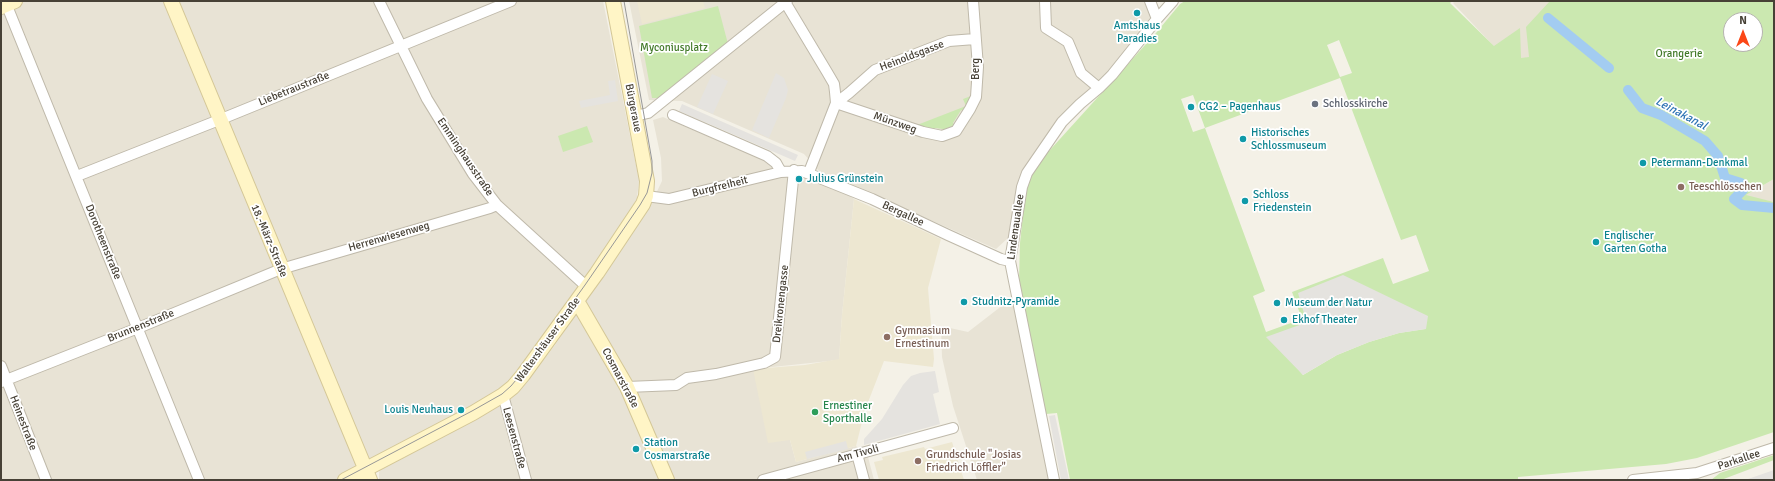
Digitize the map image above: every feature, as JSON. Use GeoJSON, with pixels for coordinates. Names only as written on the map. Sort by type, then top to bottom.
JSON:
{"type":"FeatureCollection","features":[{"type":"Feature","properties":{"kind":"street","name":"18.-März-Straße"},"geometry":{"type":"LineString","coordinates":[[171,1],[367,475]]}},
{"type":"Feature","properties":{"kind":"street","name":"Emminghausstraße"},"geometry":{"type":"LineString","coordinates":[[378,1],[402,45],[427,99],[473,174],[497,204],[587,287]]}},
{"type":"Feature","properties":{"kind":"street","name":"Liebetraustraße"},"geometry":{"type":"LineString","coordinates":[[77,176],[511,1]]}},
{"type":"Feature","properties":{"kind":"street","name":"Bürgeraue"},"geometry":{"type":"LineString","coordinates":[[613,1],[647,181],[646,196],[638,213]]}},
{"type":"Feature","properties":{"kind":"street","name":"Berg"},"geometry":{"type":"LineString","coordinates":[[956,131],[976,97],[978,67],[973,1]]}},
{"type":"Feature","properties":{"kind":"street"},"geometry":{"type":"LineString","coordinates":[[1044,1],[1046,28],[1068,42],[1081,73],[1099,88]]}},
{"type":"Feature","properties":{"kind":"street"},"geometry":{"type":"LineString","coordinates":[[1150,1],[1156,19]]}},
{"type":"Feature","properties":{"kind":"street","name":"Lindenauallee"},"geometry":{"type":"LineString","coordinates":[[1054,480],[1010,261],[1022,187],[1027,173],[1062,122],[1099,88],[1119,67],[1156,19],[1173,1]]}},
{"type":"Feature","properties":{"kind":"street"},"geometry":{"type":"LineString","coordinates":[[635,116],[648,113],[786,2],[834,84],[836,103],[809,172]]}},
{"type":"Feature","properties":{"kind":"street","name":"Dorotheenstraße"},"geometry":{"type":"LineString","coordinates":[[7,3],[199,480]]}},
{"type":"Feature","properties":{"kind":"street","name":"Heinoldsgasse"},"geometry":{"type":"LineString","coordinates":[[836,103],[849,94],[875,70],[949,41],[975,39]]}},
{"type":"Feature","properties":{"kind":"street","name":"Münzweg"},"geometry":{"type":"LineString","coordinates":[[836,103],[922,132],[942,136],[956,131]]}},
{"type":"Feature","properties":{"kind":"street"},"geometry":{"type":"LineString","coordinates":[[673,115],[767,156],[776,163],[781,172]]}},
{"type":"Feature","properties":{"kind":"street","name":"Bergallee"},"geometry":{"type":"LineString","coordinates":[[794,170],[809,172],[893,208],[1001,259],[1010,261]]}},
{"type":"Feature","properties":{"kind":"street","name":"Burgfreiheit"},"geometry":{"type":"LineString","coordinates":[[646,196],[668,199],[794,170]]}},
{"type":"Feature","properties":{"kind":"street","name":"Dreikronengasse"},"geometry":{"type":"LineString","coordinates":[[628,387],[676,385],[687,378],[716,374],[764,363],[775,357],[794,170]]}},
{"type":"Feature","properties":{"kind":"street","name":"Herrenwiesenweg"},"geometry":{"type":"LineString","coordinates":[[281,269],[490,208],[497,204]]}},
{"type":"Feature","properties":{"kind":"street","name":"Waltershäuser Straße"},"geometry":{"type":"LineString","coordinates":[[345,480],[367,475],[503,395],[523,375],[587,287],[638,213]]}},
{"type":"Feature","properties":{"kind":"street","name":"Brunnenstraße"},"geometry":{"type":"LineString","coordinates":[[4,381],[281,269]]}},
{"type":"Feature","properties":{"kind":"street","name":"Cosmarstraße"},"geometry":{"type":"LineString","coordinates":[[576,302],[580,306],[628,387],[667,480]]}},
{"type":"Feature","properties":{"kind":"street","name":"Heinestraße"},"geometry":{"type":"LineString","coordinates":[[1,366],[4,381],[46,480]]}},
{"type":"Feature","properties":{"kind":"street","name":"Leesenstraße"},"geometry":{"type":"LineString","coordinates":[[503,395],[526,480]]}},
{"type":"Feature","properties":{"kind":"street","name":"Am Tivoli"},"geometry":{"type":"LineString","coordinates":[[763,480],[954,428]]}},
{"type":"Feature","properties":{"kind":"street","name":"Parkallee"},"geometry":{"type":"LineString","coordinates":[[1633,480],[1698,476],[1774,448]]}},
{"type":"Feature","properties":{"kind":"street"},"geometry":{"type":"LineString","coordinates":[[857,454],[864,480]]}},
{"type":"Feature","properties":{"kind":"shaded area"},"geometry":{"type":"Polygon","coordinates":[[[24,1],[603,1],[639,180],[637,198],[618,235],[521,371],[499,392],[338,480],[1,480],[1,10],[24,1]]]}},
{"type":"Feature","properties":{"kind":"shaded area"},"geometry":{"type":"Polygon","coordinates":[[[629,1],[1144,1],[1151,20],[1113,70],[1026,166],[1018,183],[1008,238],[996,249],[819,171],[804,154],[682,101],[649,100],[629,1]]]}},
{"type":"Feature","properties":{"kind":"shaded area"},"geometry":{"type":"Polygon","coordinates":[[[637,1],[703,1],[705,8],[642,24],[637,1]]]}},
{"type":"Feature","properties":{"kind":"shaded area"},"geometry":{"type":"Polygon","coordinates":[[[1455,1],[1583,1],[1591,51],[1507,60],[1453,3],[1455,1]]]}},
{"type":"Feature","properties":{"kind":"shaded area"},"geometry":{"type":"Polygon","coordinates":[[[776,73],[784,78],[788,90],[769,138],[752,130],[776,73]]]}},
{"type":"Feature","properties":{"kind":"shaded area"},"geometry":{"type":"Polygon","coordinates":[[[712,74],[728,81],[713,114],[697,107],[712,74]]]}},
{"type":"Feature","properties":{"kind":"shaded area"},"geometry":{"type":"Polygon","coordinates":[[[615,80],[618,101],[581,108],[579,101],[610,95],[608,81],[615,80]]]}},
{"type":"Feature","properties":{"kind":"shaded area"},"geometry":{"type":"Polygon","coordinates":[[[682,104],[798,155],[795,161],[679,111],[682,104]]]}},
{"type":"Feature","properties":{"kind":"shaded area"},"geometry":{"type":"Polygon","coordinates":[[[663,117],[763,160],[844,191],[854,199],[839,360],[753,369],[790,440],[796,462],[856,446],[868,457],[874,480],[379,480],[379,472],[382,468],[512,398],[528,381],[555,345],[649,208],[662,181],[661,158],[653,120],[663,117]]]}},
{"type":"Feature","properties":{"kind":"shaded area"},"geometry":{"type":"Polygon","coordinates":[[[1774,179],[1774,202],[1744,196],[1774,179]]]}},
{"type":"Feature","properties":{"kind":"shaded area","name":"Gymnasium Ernestinum"},"geometry":{"type":"Polygon","coordinates":[[[854,199],[941,239],[928,288],[934,359],[933,367],[884,361],[865,410],[856,446],[796,462],[790,440],[768,443],[753,369],[805,365],[839,359],[854,199]]]}},
{"type":"Feature","properties":{"kind":"shaded area"},"geometry":{"type":"Polygon","coordinates":[[[1343,275],[1428,316],[1426,329],[1399,333],[1369,342],[1337,355],[1303,375],[1266,337],[1305,323],[1306,320],[1298,293],[1343,275]]]}},
{"type":"Feature","properties":{"kind":"shaded area"},"geometry":{"type":"Polygon","coordinates":[[[1012,298],[1050,480],[977,480],[953,406],[942,357],[941,326],[968,332],[1012,298]]]}},
{"type":"Feature","properties":{"kind":"shaded area"},"geometry":{"type":"Polygon","coordinates":[[[935,371],[939,392],[933,394],[940,424],[864,445],[864,439],[882,419],[903,385],[911,376],[935,371]]]}},
{"type":"Feature","properties":{"kind":"shaded area"},"geometry":{"type":"Polygon","coordinates":[[[1055,415],[1069,480],[1061,480],[1049,416],[1055,415]]]}},
{"type":"Feature","properties":{"kind":"shaded area"},"geometry":{"type":"Polygon","coordinates":[[[846,441],[848,449],[807,459],[805,452],[846,441]]]}},
{"type":"Feature","properties":{"kind":"shaded area","name":"Grundschule \"Josias Friedrich Löffler\""},"geometry":{"type":"Polygon","coordinates":[[[952,442],[964,480],[879,480],[874,462],[883,460],[882,457],[952,442]]]}},
{"type":"Feature","properties":{"kind":"shaded area"},"geometry":{"type":"Polygon","coordinates":[[[1774,470],[1774,480],[1747,480],[1748,479],[1774,470]]]}},
{"type":"Feature","properties":{"kind":"green space","name":"Englischer Garten Gotha"},"geometry":{"type":"Polygon","coordinates":[[[1185,1],[1452,1],[1450,3],[1494,46],[1520,28],[1521,58],[1529,57],[1526,27],[1550,1],[1774,1],[1774,179],[1746,195],[1774,202],[1774,432],[1697,458],[1666,464],[1518,477],[1518,480],[1070,480],[1057,413],[1046,414],[1019,282],[1020,243],[1025,196],[1031,176],[1040,161],[1156,33],[1180,4],[1185,1]],[[1339,40],[1327,45],[1340,77],[1352,73],[1339,40]],[[1340,78],[1205,128],[1265,291],[1253,296],[1266,332],[1302,319],[1292,292],[1383,258],[1393,284],[1429,271],[1416,235],[1401,240],[1340,78]],[[1193,95],[1181,99],[1193,132],[1205,128],[1193,95]],[[1306,320],[1293,363],[1303,375],[1337,355],[1369,342],[1399,333],[1425,329],[1306,320]]]}},
{"type":"Feature","properties":{"kind":"green space","name":"Myconiusplatz"},"geometry":{"type":"Polygon","coordinates":[[[718,6],[728,44],[659,98],[652,98],[639,26],[718,6]]]}},
{"type":"Feature","properties":{"kind":"green space"},"geometry":{"type":"Polygon","coordinates":[[[971,96],[965,112],[961,110],[953,123],[955,125],[951,130],[935,128],[935,131],[917,125],[966,106],[963,99],[971,96]]]}},
{"type":"Feature","properties":{"kind":"green space"},"geometry":{"type":"Polygon","coordinates":[[[587,126],[593,142],[563,152],[558,136],[587,126]]]}},
{"type":"Feature","properties":{"kind":"green space"},"geometry":{"type":"Polygon","coordinates":[[[1774,455],[1774,460],[1721,480],[1711,480],[1720,473],[1774,455]]]}},
{"type":"Feature","properties":{"kind":"waterway","name":"Leinakanal"},"geometry":{"type":"LineString","coordinates":[[1548,18],[1609,68]]}},
{"type":"Feature","properties":{"kind":"waterway","name":"Leinakanal"},"geometry":{"type":"LineString","coordinates":[[1628,90],[1642,108],[1661,115],[1705,141],[1718,156],[1725,178],[1741,183],[1743,190],[1734,199],[1742,205],[1774,208]]}},
{"type":"Feature","properties":{"kind":"tram line"},"geometry":{"type":"LineString","coordinates":[[341,480],[472,411],[502,394],[511,386],[585,285],[640,205],[647,193],[652,173],[652,161],[624,1]]}},
{"type":"Feature","properties":{"kind":"place","name":"Amtshaus Paradies"},"geometry":{"type":"Point","coordinates":[1137,13]}},
{"type":"Feature","properties":{"kind":"place","name":"Schlosskirche"},"geometry":{"type":"Point","coordinates":[1315,104]}},
{"type":"Feature","properties":{"kind":"place","name":"CG2 – Pagenhaus"},"geometry":{"type":"Point","coordinates":[1191,107]}},
{"type":"Feature","properties":{"kind":"place","name":"Historisches Schlossmuseum"},"geometry":{"type":"Point","coordinates":[1243,139]}},
{"type":"Feature","properties":{"kind":"place","name":"Petermann-Denkmal"},"geometry":{"type":"Point","coordinates":[1643,163]}},
{"type":"Feature","properties":{"kind":"place","name":"Julius Grünstein"},"geometry":{"type":"Point","coordinates":[799,179]}},
{"type":"Feature","properties":{"kind":"place","name":"Teeschlösschen"},"geometry":{"type":"Point","coordinates":[1681,187]}},
{"type":"Feature","properties":{"kind":"place","name":"Schloss Friedenstein"},"geometry":{"type":"Point","coordinates":[1245,201]}},
{"type":"Feature","properties":{"kind":"place","name":"Englischer Garten Gotha"},"geometry":{"type":"Point","coordinates":[1596,242]}},
{"type":"Feature","properties":{"kind":"place","name":"Studnitz-Pyramide"},"geometry":{"type":"Point","coordinates":[964,302]}},
{"type":"Feature","properties":{"kind":"place","name":"Museum der Natur"},"geometry":{"type":"Point","coordinates":[1277,303]}},
{"type":"Feature","properties":{"kind":"place","name":"Ekhof Theater"},"geometry":{"type":"Point","coordinates":[1284,320]}},
{"type":"Feature","properties":{"kind":"place","name":"Gymnasium Ernestinum"},"geometry":{"type":"Point","coordinates":[887,337]}},
{"type":"Feature","properties":{"kind":"place","name":"Louis Neuhaus"},"geometry":{"type":"Point","coordinates":[461,410]}},
{"type":"Feature","properties":{"kind":"place","name":"Ernestiner Sporthalle"},"geometry":{"type":"Point","coordinates":[815,412]}},
{"type":"Feature","properties":{"kind":"place","name":"Station Cosmarstraße"},"geometry":{"type":"Point","coordinates":[636,449]}},
{"type":"Feature","properties":{"kind":"place","name":"Grundschule \"Josias Friedrich Löffler\""},"geometry":{"type":"Point","coordinates":[918,461]}},
{"type":"Feature","properties":{"kind":"park label","name":"Orangerie"},"geometry":{"type":"Point","coordinates":[1679,54]}}]}
